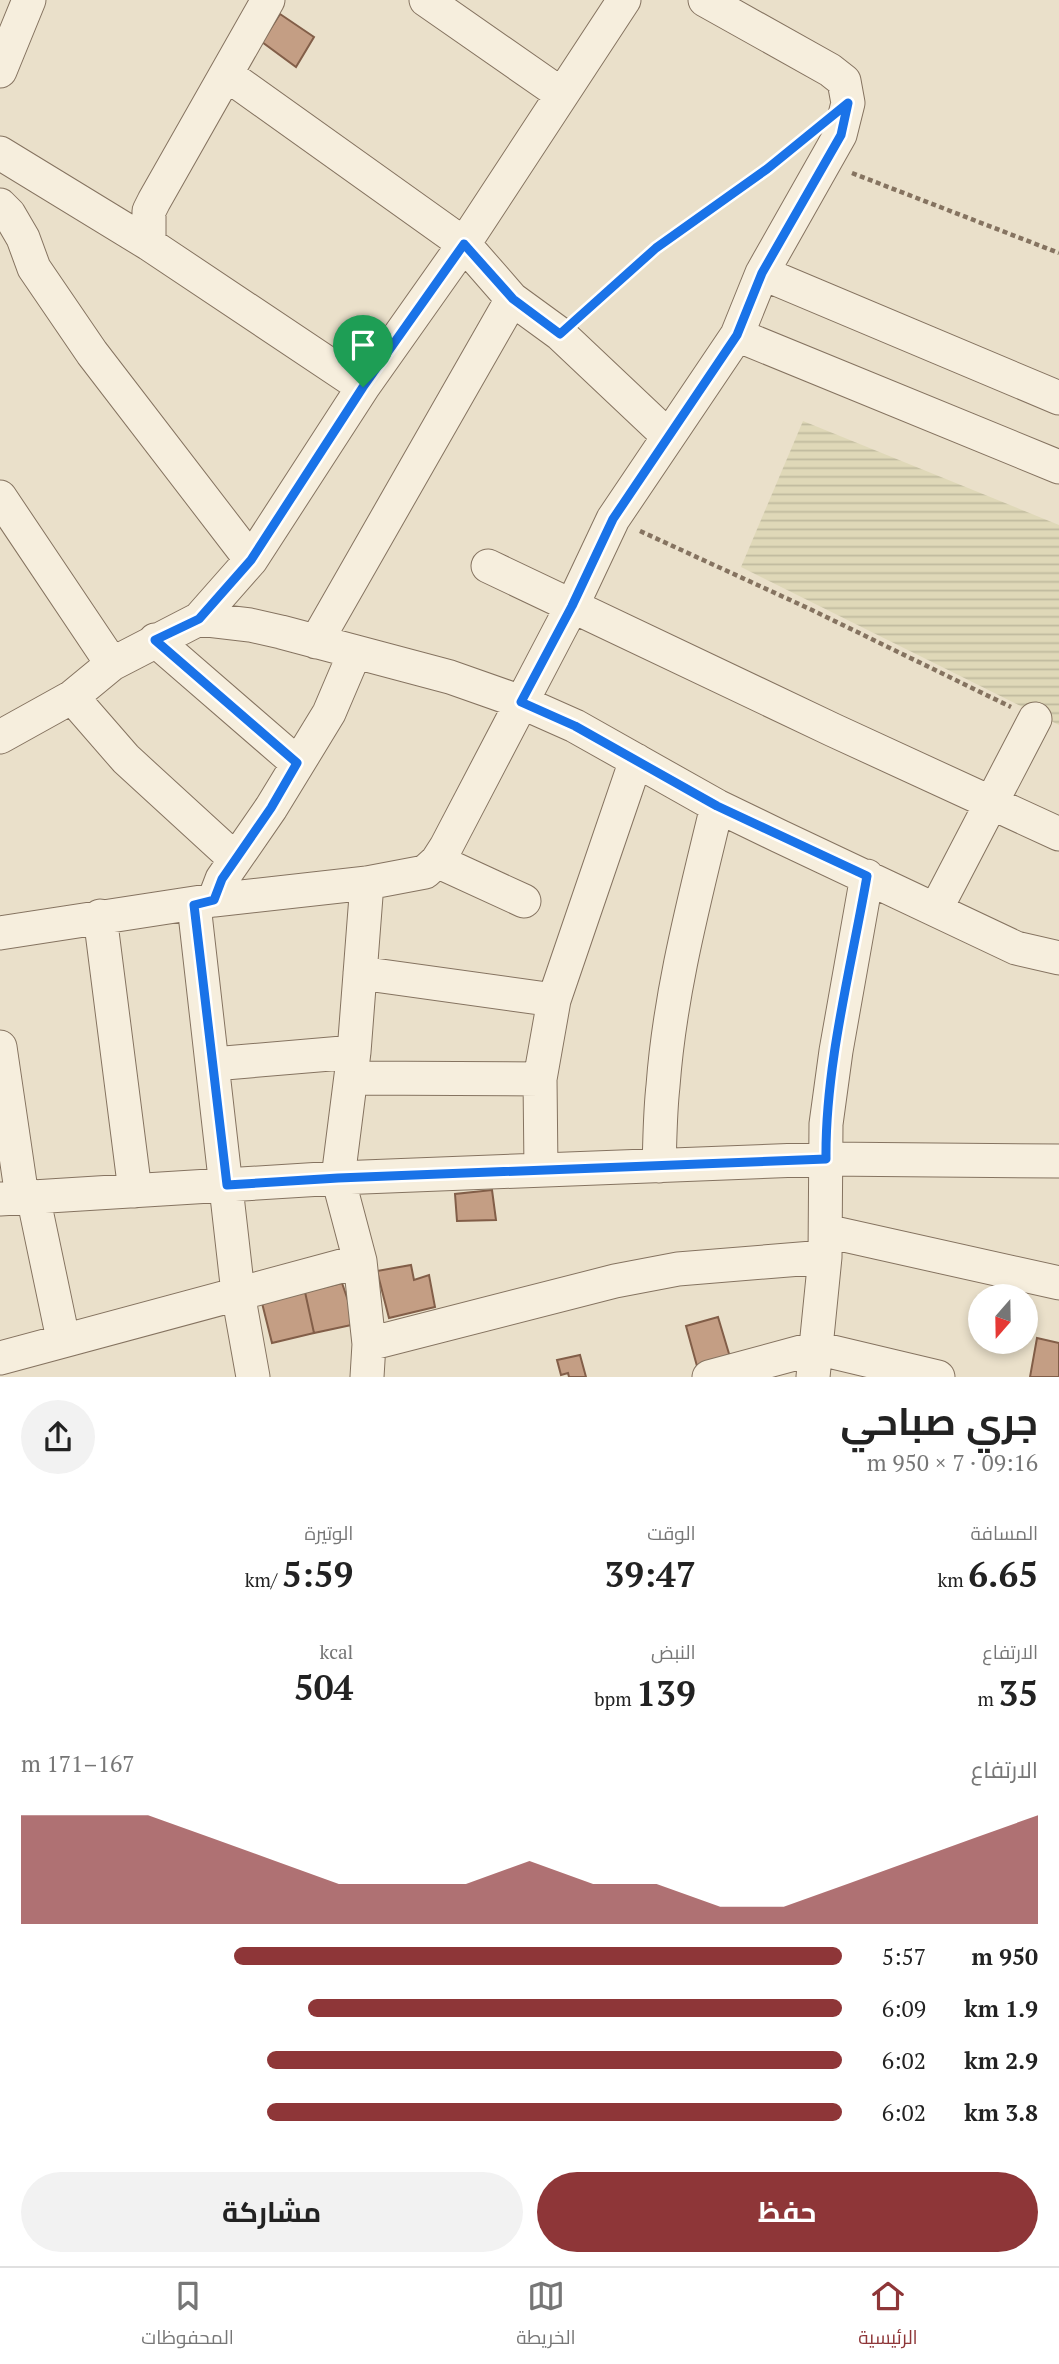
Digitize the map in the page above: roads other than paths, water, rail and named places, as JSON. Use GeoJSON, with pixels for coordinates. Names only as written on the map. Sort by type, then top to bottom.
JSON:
{"type":"FeatureCollection","features":[{"type":"Feature","properties":{"kind":"street"},"geometry":{"type":"LineString","coordinates":[[0,69],[29,0]]}},
{"type":"Feature","properties":{"kind":"street"},"geometry":{"type":"LineString","coordinates":[[149,244],[149,211],[268,0]]}},
{"type":"Feature","properties":{"kind":"street"},"geometry":{"type":"LineString","coordinates":[[426,0],[561,94]]}},
{"type":"Feature","properties":{"kind":"street"},"geometry":{"type":"LineString","coordinates":[[0,737],[72,697],[112,664],[199,619],[251,560],[363,387],[464,244],[624,0]]}},
{"type":"Feature","properties":{"kind":"street"},"geometry":{"type":"LineString","coordinates":[[0,933],[100,916],[367,883],[425,872],[437,862],[572,606],[613,519],[737,335],[816,149],[841,135],[848,103],[844,81],[705,0]]}},
{"type":"Feature","properties":{"kind":"street"},"geometry":{"type":"LineString","coordinates":[[226,74],[464,244],[513,299],[560,334],[668,436]]}},
{"type":"Feature","properties":{"kind":"street"},"geometry":{"type":"LineString","coordinates":[[0,153],[149,244],[363,387]]}},
{"type":"Feature","properties":{"kind":"street"},"geometry":{"type":"LineString","coordinates":[[0,205],[9,214],[23,238],[34,268],[92,353],[251,560]]}},
{"type":"Feature","properties":{"kind":"street"},"geometry":{"type":"LineString","coordinates":[[762,273],[1059,398]]}},
{"type":"Feature","properties":{"kind":"street"},"geometry":{"type":"LineString","coordinates":[[316,642],[513,299]]}},
{"type":"Feature","properties":{"kind":"street"},"geometry":{"type":"LineString","coordinates":[[737,335],[1059,467]]}},
{"type":"Feature","properties":{"kind":"street"},"geometry":{"type":"LineString","coordinates":[[0,497],[112,664]]}},
{"type":"Feature","properties":{"kind":"street"},"geometry":{"type":"LineString","coordinates":[[488,565],[990,804],[1059,834]]}},
{"type":"Feature","properties":{"kind":"street"},"geometry":{"type":"LineString","coordinates":[[199,619],[250,625],[355,652],[450,677],[521,702],[575,726],[717,806],[1016,948],[1059,958]]}},
{"type":"Feature","properties":{"kind":"street"},"geometry":{"type":"LineString","coordinates":[[155,640],[297,763]]}},
{"type":"Feature","properties":{"kind":"street"},"geometry":{"type":"LineString","coordinates":[[253,1377],[238,1293],[213,1064],[204,902],[271,808],[329,713],[355,652]]}},
{"type":"Feature","properties":{"kind":"street"},"geometry":{"type":"LineString","coordinates":[[72,697],[126,758],[234,858]]}},
{"type":"Feature","properties":{"kind":"street"},"geometry":{"type":"LineString","coordinates":[[936,909],[1035,719]]}},
{"type":"Feature","properties":{"kind":"street"},"geometry":{"type":"LineString","coordinates":[[541,1170],[540,1079],[554,1000],[636,760]]}},
{"type":"Feature","properties":{"kind":"street"},"geometry":{"type":"LineString","coordinates":[[659,1166],[663,1084],[674,1008],[690,922],[717,806]]}},
{"type":"Feature","properties":{"kind":"street"},"geometry":{"type":"LineString","coordinates":[[437,862],[524,901]]}},
{"type":"Feature","properties":{"kind":"street"},"geometry":{"type":"LineString","coordinates":[[815,1363],[826,1244],[826,1124],[867,876]]}},
{"type":"Feature","properties":{"kind":"street"},"geometry":{"type":"LineString","coordinates":[[367,883],[352,1065],[338,1178],[360,1261],[369,1344],[367,1377]]}},
{"type":"Feature","properties":{"kind":"street"},"geometry":{"type":"LineString","coordinates":[[100,916],[135,1191]]}},
{"type":"Feature","properties":{"kind":"street"},"geometry":{"type":"LineString","coordinates":[[360,973],[554,1000]]}},
{"type":"Feature","properties":{"kind":"street"},"geometry":{"type":"LineString","coordinates":[[0,1047],[18,1198],[63,1339]]}},
{"type":"Feature","properties":{"kind":"street"},"geometry":{"type":"LineString","coordinates":[[213,1064],[352,1065],[540,1079]]}},
{"type":"Feature","properties":{"kind":"street"},"geometry":{"type":"LineString","coordinates":[[18,1198],[338,1178],[826,1159],[1059,1160]]}},
{"type":"Feature","properties":{"kind":"street"},"geometry":{"type":"LineString","coordinates":[[369,1344],[653,1274],[826,1244],[1059,1283]]}},
{"type":"Feature","properties":{"kind":"street"},"geometry":{"type":"LineString","coordinates":[[0,1358],[360,1261]]}},
{"type":"Feature","properties":{"kind":"street"},"geometry":{"type":"LineString","coordinates":[[709,1377],[815,1363],[938,1377]]}}]}
